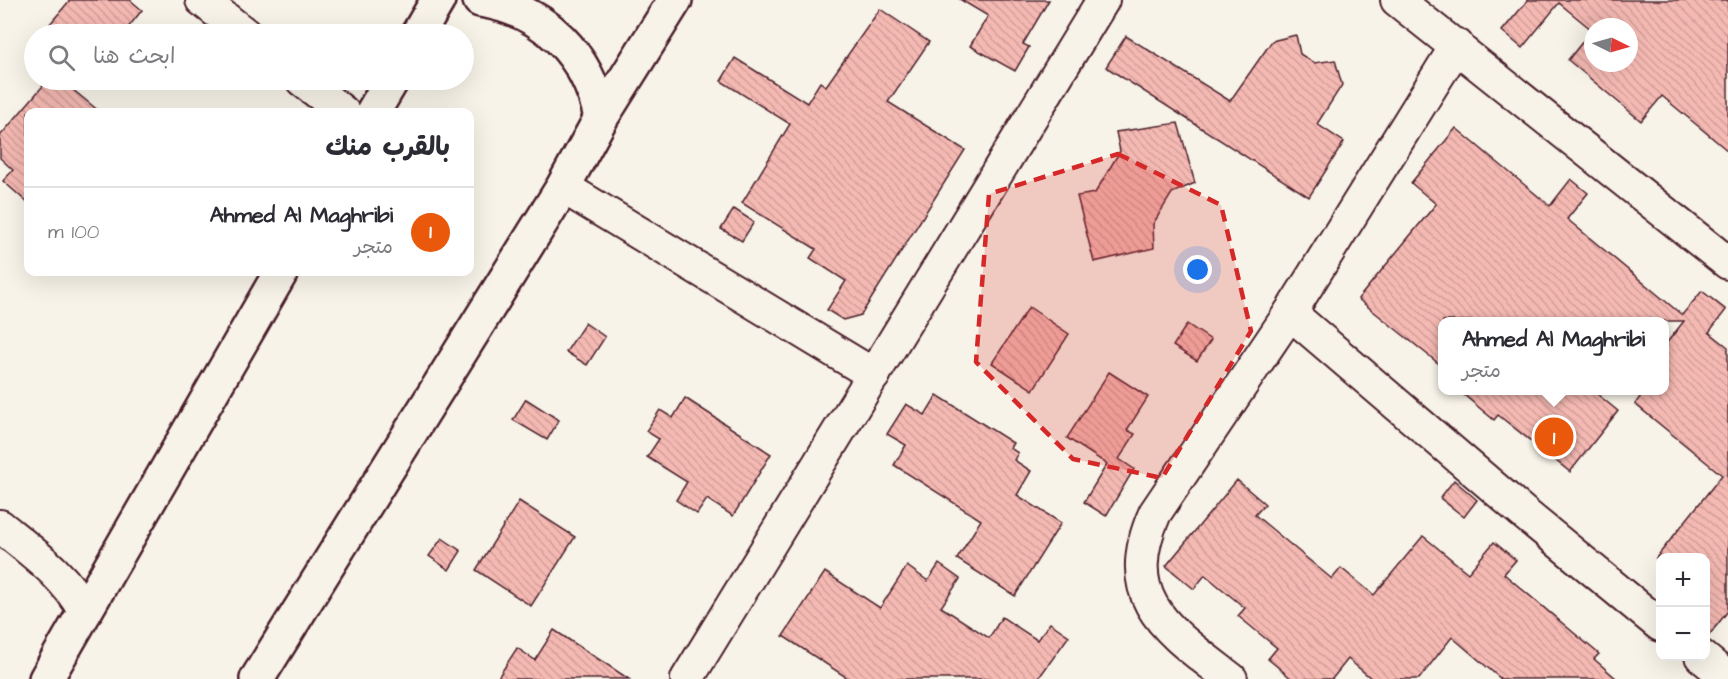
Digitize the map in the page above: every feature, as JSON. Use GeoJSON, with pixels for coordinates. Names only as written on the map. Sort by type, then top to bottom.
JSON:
{"type":"FeatureCollection","features":[{"type":"Feature","properties":{"kind":"main road"},"geometry":{"type":"LineString","coordinates":[[425,24],[441,0]]}},
{"type":"Feature","properties":{"kind":"main road"},"geometry":{"type":"LineString","coordinates":[[480,0],[525,13],[560,38],[579,61],[589,79],[601,118]]}},
{"type":"Feature","properties":{"kind":"main road"},"geometry":{"type":"LineString","coordinates":[[257,679],[563,187],[601,118],[675,0]]}},
{"type":"Feature","properties":{"kind":"main road"},"geometry":{"type":"LineString","coordinates":[[375,108],[386,90]]}},
{"type":"Feature","properties":{"kind":"main road"},"geometry":{"type":"LineString","coordinates":[[46,679],[279,276]]}},
{"type":"Feature","properties":{"kind":"street"},"geometry":{"type":"LineString","coordinates":[[202,0],[232,24]]}},
{"type":"Feature","properties":{"kind":"street"},"geometry":{"type":"LineString","coordinates":[[700,674],[874,375],[1103,0]]}},
{"type":"Feature","properties":{"kind":"street"},"geometry":{"type":"LineString","coordinates":[[1397,0],[1457,45],[1728,263]]}},
{"type":"Feature","properties":{"kind":"street"},"geometry":{"type":"LineString","coordinates":[[1231,679],[1161,621],[1149,602],[1143,580],[1141,556],[1146,534],[1155,513],[1290,313],[1457,45]]}},
{"type":"Feature","properties":{"kind":"street"},"geometry":{"type":"LineString","coordinates":[[315,90],[339,108]]}},
{"type":"Feature","properties":{"kind":"street"},"geometry":{"type":"LineString","coordinates":[[563,187],[874,375]]}},
{"type":"Feature","properties":{"kind":"street"},"geometry":{"type":"LineString","coordinates":[[1290,313],[1526,515],[1656,622]]}},
{"type":"Feature","properties":{"kind":"street"},"geometry":{"type":"LineString","coordinates":[[0,526],[53,569],[85,612]]}},
{"type":"Feature","properties":{"kind":"street"},"geometry":{"type":"LineString","coordinates":[[53,569],[86,580],[102,582]]}},
{"type":"Feature","properties":{"kind":"street"},"geometry":{"type":"LineString","coordinates":[[1706,661],[1728,678]]}},
{"type":"Feature","properties":{"kind":"highlighted area"},"geometry":{"type":"Polygon","coordinates":[[[1118,154],[1221,205],[1251,331],[1162,478],[1073,459],[976,362],[989,194],[1118,154]]]}},
{"type":"Feature","properties":{"kind":"building"},"geometry":{"type":"Polygon","coordinates":[[[70,0],[130,0],[142,10],[131,24],[50,24],[70,0]]]}},
{"type":"Feature","properties":{"kind":"building"},"geometry":{"type":"Polygon","coordinates":[[[961,0],[1049,0],[1023,44],[1029,47],[1015,71],[970,46],[988,16],[961,0]]]}},
{"type":"Feature","properties":{"kind":"building"},"geometry":{"type":"Polygon","coordinates":[[[1528,0],[1728,0],[1728,151],[1662,96],[1641,121],[1568,60],[1584,40],[1584,72],[1638,72],[1638,18],[1584,18],[1584,23],[1559,3],[1522,48],[1502,31],[1528,0]]]}},
{"type":"Feature","properties":{"kind":"building"},"geometry":{"type":"Polygon","coordinates":[[[880,9],[929,42],[888,102],[965,150],[861,315],[843,320],[827,310],[846,281],[810,258],[816,249],[742,203],[790,124],[721,81],[735,58],[807,103],[820,82],[826,86],[880,9]]]}},
{"type":"Feature","properties":{"kind":"building"},"geometry":{"type":"Polygon","coordinates":[[[1296,35],[1300,54],[1314,63],[1335,60],[1342,85],[1317,124],[1344,142],[1309,197],[1106,67],[1126,36],[1230,101],[1272,41],[1296,35]]]}},
{"type":"Feature","properties":{"kind":"building"},"geometry":{"type":"Polygon","coordinates":[[[39,90],[73,90],[95,108],[24,108],[39,90]]]}},
{"type":"Feature","properties":{"kind":"building"},"geometry":{"type":"Polygon","coordinates":[[[24,108],[24,199],[3,181],[13,170],[0,158],[0,136],[24,108]]]}},
{"type":"Feature","properties":{"kind":"building"},"geometry":{"type":"Polygon","coordinates":[[[1178,123],[1195,183],[1172,193],[1153,224],[1154,248],[1094,262],[1077,196],[1095,193],[1120,151],[1116,132],[1178,123]]]}},
{"type":"Feature","properties":{"kind":"building"},"geometry":{"type":"Polygon","coordinates":[[[1456,128],[1550,206],[1571,179],[1588,193],[1567,219],[1682,315],[1702,291],[1726,310],[1709,332],[1728,347],[1728,611],[1710,634],[1710,553],[1660,553],[1722,475],[1635,404],[1641,395],[1669,395],[1669,340],[1684,321],[1669,321],[1669,317],[1438,317],[1438,363],[1358,299],[1436,204],[1411,183],[1456,128]]]}},
{"type":"Feature","properties":{"kind":"building"},"geometry":{"type":"Polygon","coordinates":[[[734,209],[754,222],[742,241],[721,229],[734,209]]]}},
{"type":"Feature","properties":{"kind":"building"},"geometry":{"type":"Polygon","coordinates":[[[1029,307],[1069,334],[1033,390],[992,363],[1029,307]]]}},
{"type":"Feature","properties":{"kind":"building"},"geometry":{"type":"Polygon","coordinates":[[[585,323],[605,337],[587,365],[566,352],[585,323]]]}},
{"type":"Feature","properties":{"kind":"building"},"geometry":{"type":"Polygon","coordinates":[[[1187,324],[1211,340],[1197,361],[1173,346],[1187,324]]]}},
{"type":"Feature","properties":{"kind":"building"},"geometry":{"type":"Polygon","coordinates":[[[1109,372],[1148,397],[1127,430],[1135,434],[1119,459],[1134,469],[1106,516],[1084,502],[1107,464],[1067,438],[1109,372]]]}},
{"type":"Feature","properties":{"kind":"building"},"geometry":{"type":"Polygon","coordinates":[[[937,395],[1013,443],[1010,448],[1018,453],[1014,460],[1031,471],[1017,495],[1061,523],[1015,596],[957,559],[981,520],[894,465],[906,445],[887,434],[906,404],[925,415],[937,395]]]}},
{"type":"Feature","properties":{"kind":"building"},"geometry":{"type":"Polygon","coordinates":[[[1464,395],[1598,395],[1618,411],[1570,472],[1498,415],[1494,420],[1464,395]]]}},
{"type":"Feature","properties":{"kind":"building"},"geometry":{"type":"Polygon","coordinates":[[[685,398],[771,454],[733,516],[707,499],[697,514],[676,500],[687,482],[647,457],[659,439],[646,431],[660,410],[673,418],[685,398]]]}},
{"type":"Feature","properties":{"kind":"building"},"geometry":{"type":"Polygon","coordinates":[[[526,399],[559,420],[547,440],[513,420],[526,399]]]}},
{"type":"Feature","properties":{"kind":"building"},"geometry":{"type":"Polygon","coordinates":[[[1237,480],[1265,504],[1255,515],[1332,579],[1341,568],[1374,595],[1423,536],[1468,573],[1494,542],[1516,560],[1504,574],[1599,654],[1594,659],[1617,679],[1501,679],[1452,637],[1419,679],[1372,679],[1348,659],[1332,679],[1292,679],[1268,659],[1277,648],[1238,616],[1245,608],[1205,575],[1194,589],[1166,566],[1237,480]]]}},
{"type":"Feature","properties":{"kind":"building"},"geometry":{"type":"Polygon","coordinates":[[[1454,480],[1477,500],[1464,517],[1440,498],[1454,480]]]}},
{"type":"Feature","properties":{"kind":"building"},"geometry":{"type":"Polygon","coordinates":[[[519,501],[575,537],[531,606],[476,570],[519,501]]]}},
{"type":"Feature","properties":{"kind":"building"},"geometry":{"type":"Polygon","coordinates":[[[442,538],[461,551],[449,570],[429,556],[442,538]]]}},
{"type":"Feature","properties":{"kind":"building"},"geometry":{"type":"Polygon","coordinates":[[[939,564],[960,579],[941,607],[989,638],[1002,617],[1037,640],[1050,623],[1069,636],[1038,679],[849,679],[783,636],[825,572],[880,608],[907,566],[928,581],[939,564]]]}},
{"type":"Feature","properties":{"kind":"building"},"geometry":{"type":"Polygon","coordinates":[[[554,630],[629,679],[497,679],[517,648],[535,660],[554,630]]]}},
{"type":"Feature","properties":{"kind":"place","name":"Ahmed Al Maghribi"},"geometry":{"type":"Point","coordinates":[1554,437]}}]}
